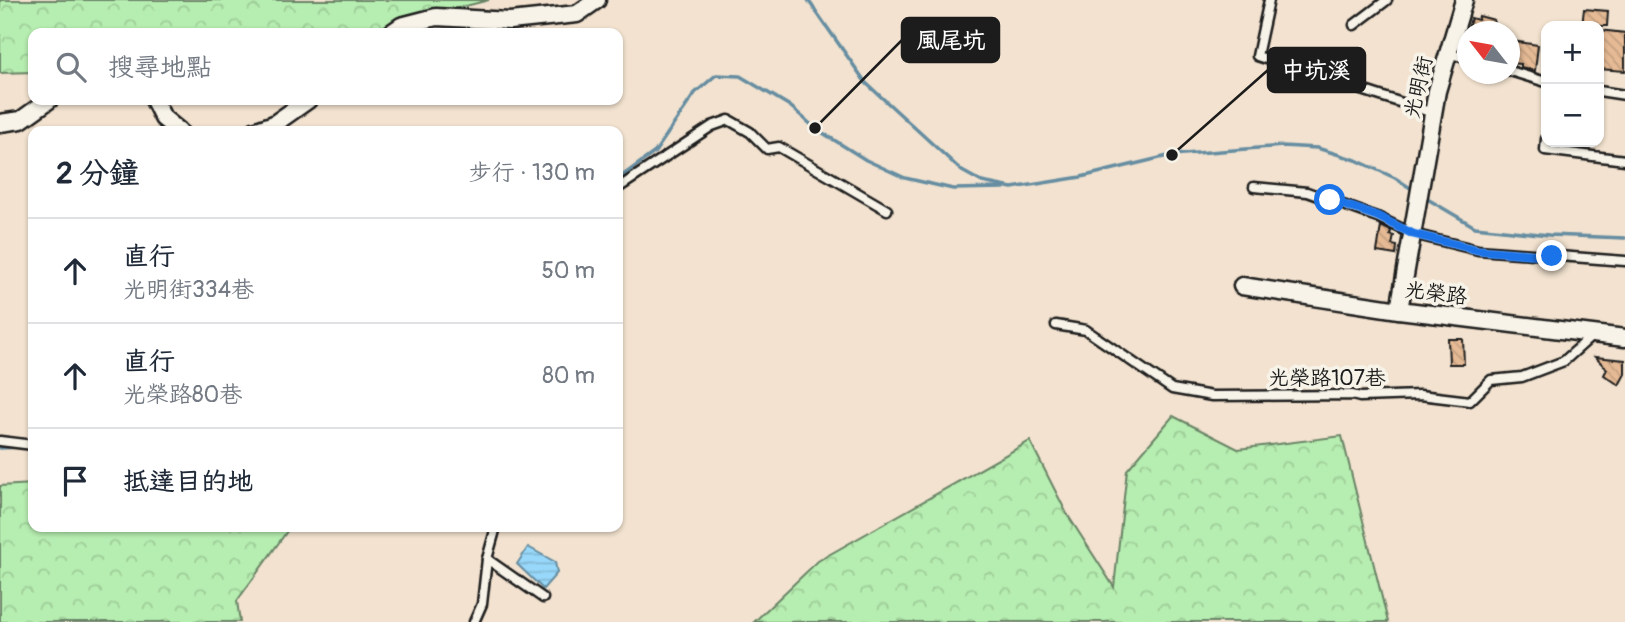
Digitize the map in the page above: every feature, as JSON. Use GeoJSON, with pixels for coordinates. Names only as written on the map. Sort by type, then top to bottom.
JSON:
{"type":"FeatureCollection","features":[{"type":"Feature","properties":{"kind":"street"},"geometry":{"type":"LineString","coordinates":[[398,28],[436,18],[510,21],[577,14],[597,0]]}},
{"type":"Feature","properties":{"kind":"street","name":"光明街"},"geometry":{"type":"LineString","coordinates":[[1413,234],[1433,113],[1462,1]]}},
{"type":"Feature","properties":{"kind":"street"},"geometry":{"type":"LineString","coordinates":[[0,123],[21,120],[41,105]]}},
{"type":"Feature","properties":{"kind":"street"},"geometry":{"type":"LineString","coordinates":[[156,105],[163,118],[173,126]]}},
{"type":"Feature","properties":{"kind":"street"},"geometry":{"type":"LineString","coordinates":[[277,126],[302,105]]}},
{"type":"Feature","properties":{"kind":"street"},"geometry":{"type":"LineString","coordinates":[[1399,310],[1413,234]]}},
{"type":"Feature","properties":{"kind":"street","name":"光榮路"},"geometry":{"type":"LineString","coordinates":[[1242,286],[1399,310],[1625,338]]}},
{"type":"Feature","properties":{"kind":"lane"},"geometry":{"type":"LineString","coordinates":[[1269,0],[1257,56],[1433,113]]}},
{"type":"Feature","properties":{"kind":"lane"},"geometry":{"type":"LineString","coordinates":[[1354,25],[1387,0]]}},
{"type":"Feature","properties":{"kind":"lane"},"geometry":{"type":"LineString","coordinates":[[1448,53],[1457,56]]}},
{"type":"Feature","properties":{"kind":"lane"},"geometry":{"type":"LineString","coordinates":[[1520,74],[1541,80]]}},
{"type":"Feature","properties":{"kind":"lane"},"geometry":{"type":"LineString","coordinates":[[1604,92],[1625,94]]}},
{"type":"Feature","properties":{"kind":"lane"},"geometry":{"type":"LineString","coordinates":[[623,185],[712,126],[729,120],[750,132],[766,149],[779,147],[887,210]]}},
{"type":"Feature","properties":{"kind":"lane"},"geometry":{"type":"LineString","coordinates":[[1545,147],[1545,150],[1625,160]]}},
{"type":"Feature","properties":{"kind":"lane"},"geometry":{"type":"LineString","coordinates":[[1254,187],[1307,192],[1377,216],[1413,234],[1478,250],[1625,261]]}},
{"type":"Feature","properties":{"kind":"lane","name":"光榮路107巷"},"geometry":{"type":"LineString","coordinates":[[1056,325],[1086,330],[1172,389],[1212,397],[1287,394],[1360,397],[1420,395],[1470,401],[1492,380],[1522,377],[1564,361],[1595,333]]}},
{"type":"Feature","properties":{"kind":"lane"},"geometry":{"type":"LineString","coordinates":[[0,441],[28,444]]}},
{"type":"Feature","properties":{"kind":"lane"},"geometry":{"type":"LineString","coordinates":[[474,622],[482,604],[486,559],[494,532]]}},
{"type":"Feature","properties":{"kind":"lane"},"geometry":{"type":"LineString","coordinates":[[486,559],[542,598]]}},
{"type":"Feature","properties":{"kind":"green space"},"geometry":{"type":"Polygon","coordinates":[[[0,0],[489,0],[380,28],[28,28],[28,72],[0,73],[0,0]]]}},
{"type":"Feature","properties":{"kind":"green space"},"geometry":{"type":"Polygon","coordinates":[[[1173,416],[1238,449],[1342,436],[1388,622],[754,622],[818,561],[1030,441],[1067,514],[1114,587],[1127,470],[1173,416]]]}},
{"type":"Feature","properties":{"kind":"green space"},"geometry":{"type":"Polygon","coordinates":[[[28,484],[28,532],[286,532],[237,601],[240,622],[0,622],[0,486],[28,484]]]}},
{"type":"Feature","properties":{"kind":"water"},"geometry":{"type":"Polygon","coordinates":[[[528,547],[555,562],[557,573],[543,589],[517,564],[528,547]]]}},
{"type":"Feature","properties":{"kind":"building"},"geometry":{"type":"Polygon","coordinates":[[[1584,9],[1608,11],[1607,26],[1604,26],[1604,21],[1583,21],[1584,9]]]}},
{"type":"Feature","properties":{"kind":"building"},"geometry":{"type":"Polygon","coordinates":[[[1479,16],[1494,20],[1470,21],[1471,18],[1478,20],[1479,16]]]}},
{"type":"Feature","properties":{"kind":"building"},"geometry":{"type":"Polygon","coordinates":[[[1604,31],[1625,33],[1625,71],[1604,69],[1604,31]]]}},
{"type":"Feature","properties":{"kind":"building"},"geometry":{"type":"Polygon","coordinates":[[[1520,42],[1538,45],[1535,71],[1521,67],[1520,42]]]}},
{"type":"Feature","properties":{"kind":"building"},"geometry":{"type":"Polygon","coordinates":[[[1381,226],[1391,231],[1390,235],[1394,236],[1392,245],[1397,246],[1396,255],[1377,252],[1381,226]]]}},
{"type":"Feature","properties":{"kind":"building"},"geometry":{"type":"Polygon","coordinates":[[[1448,339],[1463,339],[1464,364],[1449,364],[1448,339]]]}},
{"type":"Feature","properties":{"kind":"building"},"geometry":{"type":"Polygon","coordinates":[[[1595,357],[1625,360],[1625,374],[1619,385],[1604,375],[1607,369],[1595,357]]]}},
{"type":"Feature","properties":{"kind":"waterway"},"geometry":{"type":"LineString","coordinates":[[808,0],[866,83],[962,171],[982,182],[1012,188],[1081,177],[1172,155],[1282,146],[1317,148],[1356,160],[1395,178],[1415,191]]}},
{"type":"Feature","properties":{"kind":"waterway"},"geometry":{"type":"LineString","coordinates":[[623,175],[655,152],[695,93],[716,75],[740,76],[790,106],[815,128],[866,160],[905,178],[953,189],[1004,188]]}},
{"type":"Feature","properties":{"kind":"waterway"},"geometry":{"type":"LineString","coordinates":[[1424,197],[1475,227],[1549,235],[1625,238]]}},
{"type":"Feature","properties":{"kind":"waterway"},"geometry":{"type":"LineString","coordinates":[[0,448],[22,447]]}},
{"type":"Feature","properties":{"kind":"place","name":"風尾坑"},"geometry":{"type":"Point","coordinates":[815,128]}},
{"type":"Feature","properties":{"kind":"place","name":"中坑溪"},"geometry":{"type":"Point","coordinates":[1172,155]}},
{"type":"Feature","properties":{"kind":"route"},"geometry":{"type":"LineString","coordinates":[[1330,200],[1377,216],[1413,234],[1478,250],[1552,256]]}}]}
